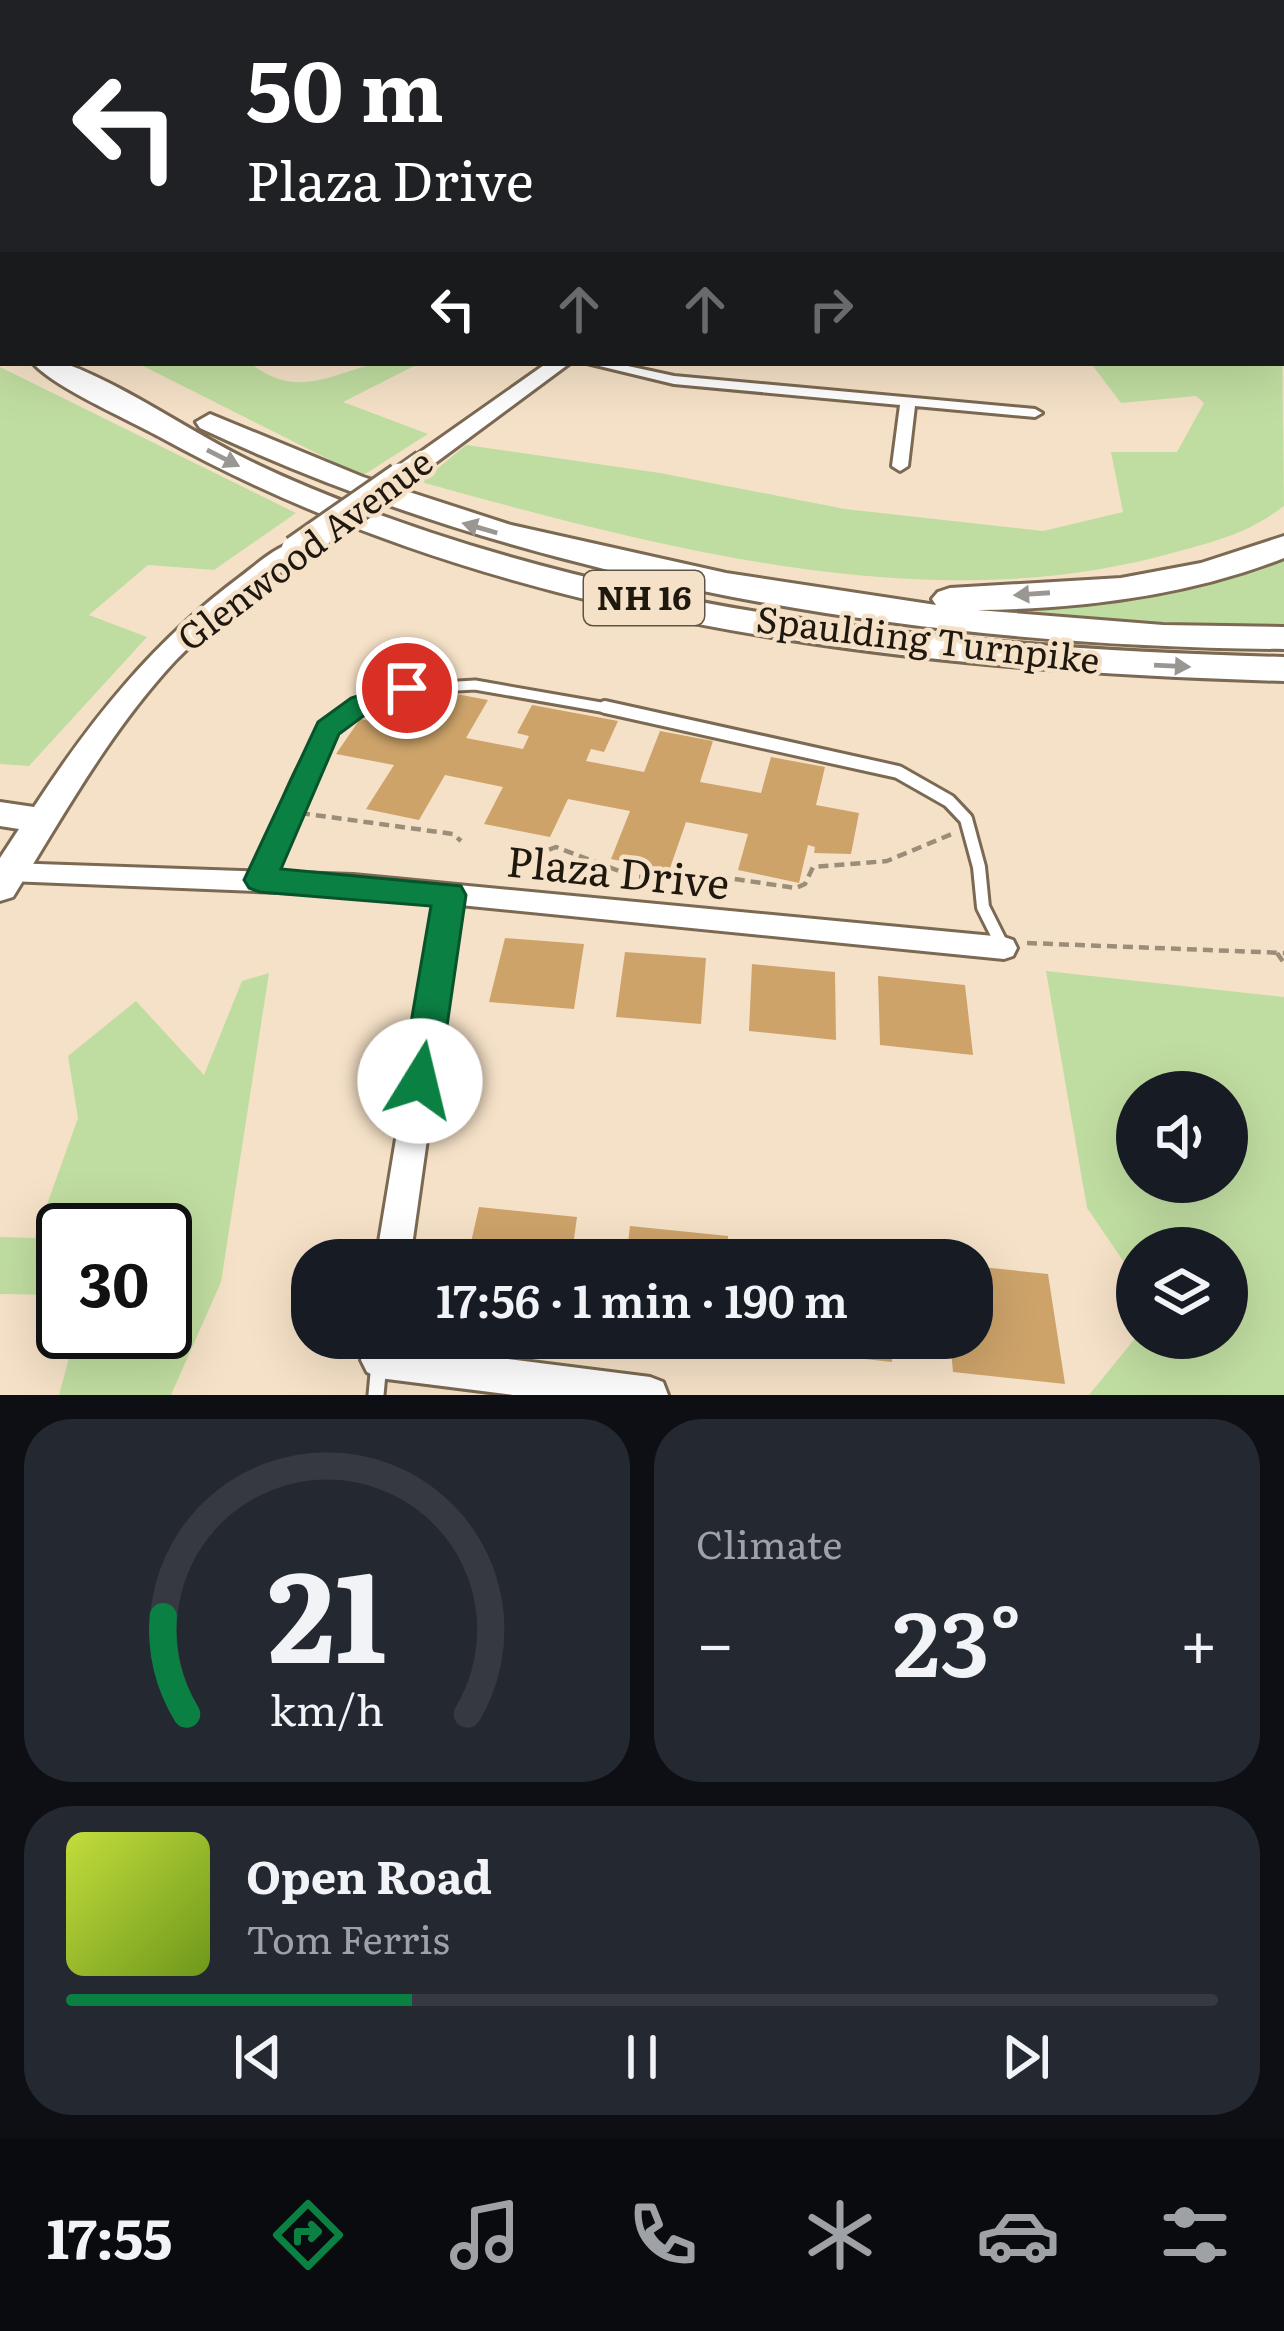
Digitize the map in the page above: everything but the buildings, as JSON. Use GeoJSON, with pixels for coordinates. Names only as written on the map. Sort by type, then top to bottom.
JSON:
{"type":"FeatureCollection","features":[{"type":"Feature","properties":{"kind":"highway","name":"Spaulding Turnpike"},"geometry":{"type":"LineString","coordinates":[[52,366],[304,497],[413,536],[549,576],[739,617],[903,643],[1059,659],[1284,669]]}},
{"type":"Feature","properties":{"kind":"highway","name":"Spaulding Turnpike"},"geometry":{"type":"LineString","coordinates":[[101,366],[278,455],[352,486],[477,527],[594,557],[944,617],[1054,629],[1284,638]]}},
{"type":"Feature","properties":{"kind":"highway"},"geometry":{"type":"LineString","coordinates":[[594,557],[648,559],[957,599],[1153,582],[1244,564],[1284,546]]}},
{"type":"Feature","properties":{"kind":"street","name":"Glenwood Avenue"},"geometry":{"type":"LineString","coordinates":[[5,879],[42,820],[163,657],[224,601],[556,366]]}},
{"type":"Feature","properties":{"kind":"street"},"geometry":{"type":"LineString","coordinates":[[608,366],[674,380],[1035,413]]}},
{"type":"Feature","properties":{"kind":"street"},"geometry":{"type":"LineString","coordinates":[[900,466],[908,400]]}},
{"type":"Feature","properties":{"kind":"street"},"geometry":{"type":"LineString","coordinates":[[0,814],[42,820]]}},
{"type":"Feature","properties":{"kind":"street","name":"Plaza Drive"},"geometry":{"type":"LineString","coordinates":[[5,879],[260,880],[1004,948]]}},
{"type":"Feature","properties":{"kind":"street"},"geometry":{"type":"LineString","coordinates":[[397,1239],[449,895]]}},
{"type":"Feature","properties":{"kind":"street"},"geometry":{"type":"LineString","coordinates":[[379,1364],[650,1395]]}},
{"type":"Feature","properties":{"kind":"lane"},"geometry":{"type":"LineString","coordinates":[[260,880],[328,729],[361,704],[429,684],[476,685],[580,701],[873,763],[937,793],[969,827],[983,908],[1004,948]]}},
{"type":"Feature","properties":{"kind":"path"},"geometry":{"type":"LineString","coordinates":[[320,813],[453,834],[461,841]]}},
{"type":"Feature","properties":{"kind":"path"},"geometry":{"type":"LineString","coordinates":[[534,855],[556,847],[635,877],[706,875],[796,888],[805,884],[813,867],[887,861],[969,827]]}},
{"type":"Feature","properties":{"kind":"path"},"geometry":{"type":"LineString","coordinates":[[1004,948],[1036,941],[1281,953],[1284,963]]}},
{"type":"Feature","properties":{"kind":"green space"},"geometry":{"type":"Polygon","coordinates":[[[143,366],[254,366],[281,380],[310,382],[366,366],[414,366],[343,402],[428,434],[362,476],[143,366]]]}},
{"type":"Feature","properties":{"kind":"green space"},"geometry":{"type":"Polygon","coordinates":[[[1093,366],[1282,366],[1284,506],[1220,539],[1083,572],[988,580],[892,578],[700,552],[421,482],[466,445],[660,473],[845,509],[1043,531],[1123,512],[1111,452],[1177,452],[1204,403],[1196,396],[1121,403],[1093,366]]]}},
{"type":"Feature","properties":{"kind":"green space"},"geometry":{"type":"Polygon","coordinates":[[[0,367],[296,513],[214,570],[148,565],[89,615],[147,637],[29,766],[0,764],[0,367]]]}},
{"type":"Feature","properties":{"kind":"green space"},"geometry":{"type":"Polygon","coordinates":[[[1284,553],[1284,630],[932,610],[1284,553]]]}},
{"type":"Feature","properties":{"kind":"green space"},"geometry":{"type":"Polygon","coordinates":[[[1046,971],[1284,997],[1284,1395],[1089,1395],[1118,1359],[1248,1359],[1248,1227],[1116,1227],[1116,1250],[1087,1208],[1046,971]]]}},
{"type":"Feature","properties":{"kind":"green space"},"geometry":{"type":"Polygon","coordinates":[[[269,973],[221,1282],[192,1348],[192,1203],[48,1203],[78,1118],[68,1056],[136,1001],[204,1075],[242,981],[269,973]]]}},
{"type":"Feature","properties":{"kind":"green space"},"geometry":{"type":"Polygon","coordinates":[[[0,1237],[35,1238],[36,1295],[0,1294],[0,1237]]]}},
{"type":"Feature","properties":{"kind":"green space"},"geometry":{"type":"Polygon","coordinates":[[[69,1359],[187,1359],[171,1395],[59,1395],[69,1359]]]}},
{"type":"Feature","properties":{"kind":"route"},"geometry":{"type":"LineString","coordinates":[[407,688],[361,704],[328,729],[305,771],[260,880],[449,895],[420,1081]]}}]}
